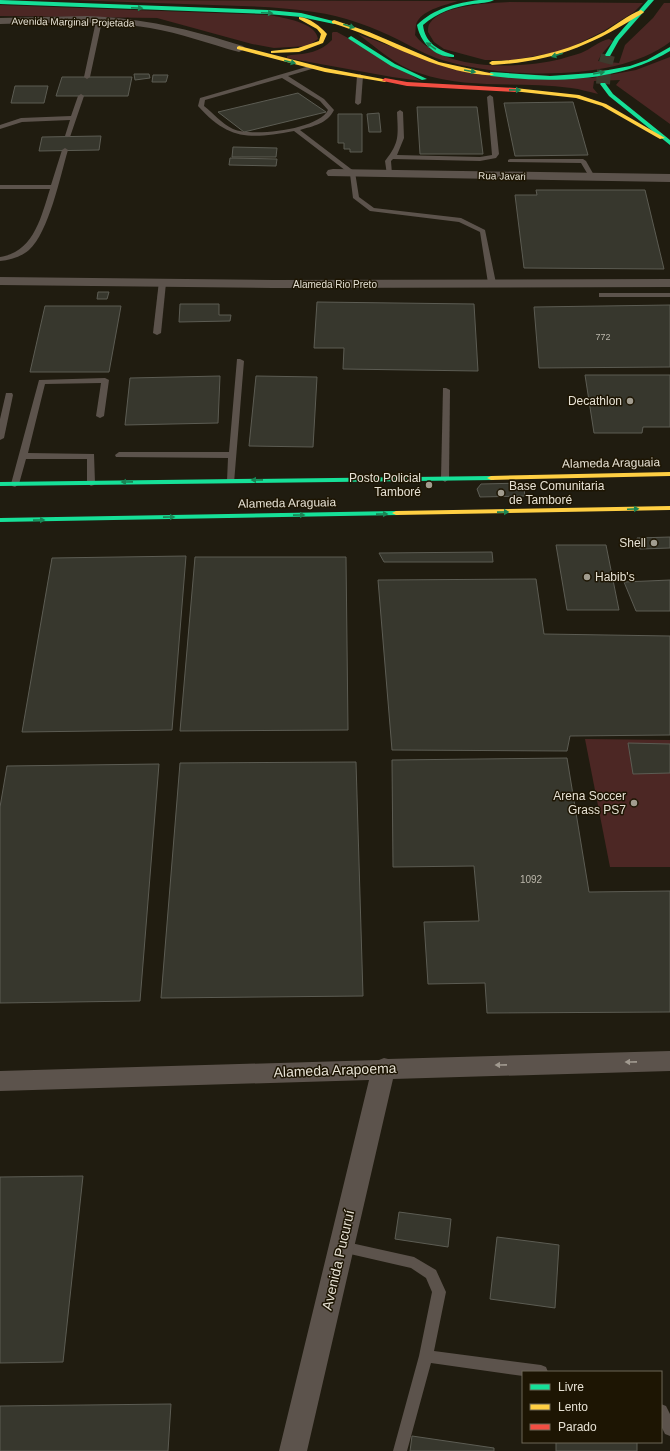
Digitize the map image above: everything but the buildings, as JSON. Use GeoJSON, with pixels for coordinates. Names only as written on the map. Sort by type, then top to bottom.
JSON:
{"type":"FeatureCollection","features":[{"type":"Feature","properties":{"kind":"main road"},"geometry":{"type":"LineString","coordinates":[[463,58],[440,52],[429,45],[424,40],[420,32],[420,25],[432,14],[446,9],[460,5],[492,0]]}},
{"type":"Feature","properties":{"kind":"main road"},"geometry":{"type":"LineString","coordinates":[[608,55],[617,39],[651,0]]}},
{"type":"Feature","properties":{"kind":"main road"},"geometry":{"type":"LineString","coordinates":[[0,2],[292,14],[348,25],[418,57],[441,65],[466,71],[510,77],[552,78],[608,72],[642,63],[670,49]]}},
{"type":"Feature","properties":{"kind":"main road"},"geometry":{"type":"LineString","coordinates":[[481,62],[519,62],[538,60],[556,55],[591,41],[620,26],[641,12]]}},
{"type":"Feature","properties":{"kind":"main road"},"geometry":{"type":"LineString","coordinates":[[239,48],[287,52],[309,48],[321,42],[324,34],[319,28],[292,14]]}},
{"type":"Feature","properties":{"kind":"main road"},"geometry":{"type":"LineString","coordinates":[[311,17],[341,31],[393,65],[416,76],[462,87]]}},
{"type":"Feature","properties":{"kind":"main road"},"geometry":{"type":"LineString","coordinates":[[239,48],[313,67],[407,84],[539,91],[577,96],[604,105],[666,140]]}},
{"type":"Feature","properties":{"kind":"main road"},"geometry":{"type":"LineString","coordinates":[[603,84],[611,95],[666,140]]}},
{"type":"Feature","properties":{"kind":"main road","name":"Alameda Araguaia"},"geometry":{"type":"LineString","coordinates":[[0,484],[338,479],[445,479],[670,474]]}},
{"type":"Feature","properties":{"kind":"main road"},"geometry":{"type":"LineString","coordinates":[[328,487],[338,479]]}},
{"type":"Feature","properties":{"kind":"main road"},"geometry":{"type":"LineString","coordinates":[[323,505],[330,511],[343,514]]}},
{"type":"Feature","properties":{"kind":"main road","name":"Alameda Araguaia"},"geometry":{"type":"LineString","coordinates":[[0,520],[586,511],[670,508]]}},
{"type":"Feature","properties":{"kind":"street","name":"Avenida Marginal Projetada"},"geometry":{"type":"LineString","coordinates":[[0,21],[122,21],[153,25],[194,34],[239,48]]}},
{"type":"Feature","properties":{"kind":"street","name":"Rua Javari"},"geometry":{"type":"LineString","coordinates":[[333,173],[670,178]]}},
{"type":"Feature","properties":{"kind":"street","name":"Alameda Rio Preto"},"geometry":{"type":"LineString","coordinates":[[0,281],[670,283]]}},
{"type":"Feature","properties":{"kind":"street","name":"Alameda Arapoema"},"geometry":{"type":"LineString","coordinates":[[0,1081],[384,1068],[670,1061]]}},
{"type":"Feature","properties":{"kind":"street","name":"Avenida Pucuruí"},"geometry":{"type":"LineString","coordinates":[[293,1451],[384,1068]]}},
{"type":"Feature","properties":{"kind":"lane"},"geometry":{"type":"LineString","coordinates":[[87,77],[99,21]]}},
{"type":"Feature","properties":{"kind":"lane"},"geometry":{"type":"LineString","coordinates":[[283,76],[322,100],[331,110],[330,115],[323,120],[296,129],[245,135],[224,126],[201,106],[202,99],[313,67]]}},
{"type":"Feature","properties":{"kind":"lane"},"geometry":{"type":"LineString","coordinates":[[358,103],[360,76]]}},
{"type":"Feature","properties":{"kind":"lane"},"geometry":{"type":"LineString","coordinates":[[68,136],[80,96]]}},
{"type":"Feature","properties":{"kind":"lane"},"geometry":{"type":"LineString","coordinates":[[392,157],[480,159],[494,157],[496,154],[490,97]]}},
{"type":"Feature","properties":{"kind":"lane"},"geometry":{"type":"LineString","coordinates":[[389,174],[388,161],[397,152],[401,141],[400,112]]}},
{"type":"Feature","properties":{"kind":"lane"},"geometry":{"type":"LineString","coordinates":[[0,126],[21,120],[73,118]]}},
{"type":"Feature","properties":{"kind":"lane"},"geometry":{"type":"LineString","coordinates":[[296,129],[353,174],[356,198],[372,210],[461,220],[483,231],[492,283]]}},
{"type":"Feature","properties":{"kind":"lane"},"geometry":{"type":"LineString","coordinates":[[0,260],[12,257],[27,248],[38,230],[65,150]]}},
{"type":"Feature","properties":{"kind":"lane"},"geometry":{"type":"LineString","coordinates":[[510,161],[583,161],[592,177]]}},
{"type":"Feature","properties":{"kind":"lane"},"geometry":{"type":"LineString","coordinates":[[0,187],[53,187]]}},
{"type":"Feature","properties":{"kind":"lane"},"geometry":{"type":"LineString","coordinates":[[157,333],[162,282]]}},
{"type":"Feature","properties":{"kind":"lane"},"geometry":{"type":"LineString","coordinates":[[602,295],[670,295]]}},
{"type":"Feature","properties":{"kind":"lane"},"geometry":{"type":"LineString","coordinates":[[231,481],[240,361]]}},
{"type":"Feature","properties":{"kind":"lane"},"geometry":{"type":"LineString","coordinates":[[15,484],[42,382],[105,380],[100,416]]}},
{"type":"Feature","properties":{"kind":"lane"},"geometry":{"type":"LineString","coordinates":[[445,479],[446,390]]}},
{"type":"Feature","properties":{"kind":"lane"},"geometry":{"type":"LineString","coordinates":[[0,438],[9,396]]}},
{"type":"Feature","properties":{"kind":"lane"},"geometry":{"type":"LineString","coordinates":[[119,455],[233,454]]}},
{"type":"Feature","properties":{"kind":"lane"},"geometry":{"type":"LineString","coordinates":[[23,456],[91,456],[91,483]]}},
{"type":"Feature","properties":{"kind":"lane"},"geometry":{"type":"LineString","coordinates":[[342,1247],[414,1263],[431,1274],[439,1292],[426,1356],[400,1451]]}},
{"type":"Feature","properties":{"kind":"lane"},"geometry":{"type":"LineString","coordinates":[[426,1356],[534,1371]]}},
{"type":"Feature","properties":{"kind":"lane"},"geometry":{"type":"LineString","coordinates":[[662,1413],[670,1429]]}},
{"type":"Feature","properties":{"kind":"shaded area"},"geometry":{"type":"Polygon","coordinates":[[[69,0],[458,1],[436,8],[425,14],[417,22],[415,35],[428,47],[444,56],[483,65],[504,66],[525,65],[561,59],[581,53],[602,41],[609,39],[613,41],[598,61],[619,63],[625,45],[653,18],[664,3],[670,3],[670,42],[647,55],[620,65],[589,71],[523,73],[461,65],[436,58],[369,26],[336,16],[314,12],[251,6],[69,0]]]}},
{"type":"Feature","properties":{"kind":"shaded area"},"geometry":{"type":"Polygon","coordinates":[[[510,2],[643,3],[634,12],[602,32],[563,51],[513,60],[485,60],[444,49],[434,42],[428,32],[428,26],[430,23],[436,17],[445,12],[467,6],[510,2]]]}},
{"type":"Feature","properties":{"kind":"shaded area"},"geometry":{"type":"Polygon","coordinates":[[[0,5],[270,15],[290,19],[311,28],[316,33],[318,39],[308,46],[274,48],[252,44],[157,18],[0,16],[0,5]]]}},
{"type":"Feature","properties":{"kind":"shaded area"},"geometry":{"type":"Polygon","coordinates":[[[333,32],[337,32],[348,38],[421,81],[287,58],[287,56],[318,50],[332,40],[333,32]]]}},
{"type":"Feature","properties":{"kind":"shaded area"},"geometry":{"type":"Polygon","coordinates":[[[358,34],[454,70],[592,78],[636,70],[670,57],[670,124],[616,85],[620,80],[594,81],[593,88],[598,94],[574,88],[552,86],[456,82],[419,73],[402,66],[358,34]]]}},
{"type":"Feature","properties":{"kind":"shaded area","name":"Arena Soccer Grass PS7"},"geometry":{"type":"Polygon","coordinates":[[[585,739],[670,740],[670,867],[610,867],[585,739]]]}},
{"type":"Feature","properties":{"kind":"tunnel"},"geometry":{"type":"LineString","coordinates":[[603,84],[604,70],[608,55]]}},
{"type":"Feature","properties":{"kind":"traffic: fast"},"geometry":{"type":"LineString","coordinates":[[452,56],[440,52],[430,46],[423,37],[420,25],[428,18],[445,9],[463,4],[492,0]]}},
{"type":"Feature","properties":{"kind":"traffic: fast"},"geometry":{"type":"LineString","coordinates":[[608,55],[617,39],[651,0]]}},
{"type":"Feature","properties":{"kind":"traffic: fast"},"geometry":{"type":"LineString","coordinates":[[0,2],[268,12],[301,15],[334,22]]}},
{"type":"Feature","properties":{"kind":"traffic: fast"},"geometry":{"type":"LineString","coordinates":[[351,38],[393,65],[424,79]]}},
{"type":"Feature","properties":{"kind":"traffic: fast"},"geometry":{"type":"LineString","coordinates":[[491,74],[550,78],[592,75],[632,67],[652,60],[670,49]]}},
{"type":"Feature","properties":{"kind":"traffic: fast"},"geometry":{"type":"LineString","coordinates":[[603,84],[611,95],[670,143]]}},
{"type":"Feature","properties":{"kind":"traffic: fast"},"geometry":{"type":"LineString","coordinates":[[0,484],[491,478]]}},
{"type":"Feature","properties":{"kind":"traffic: fast"},"geometry":{"type":"LineString","coordinates":[[0,520],[396,513]]}},
{"type":"Feature","properties":{"kind":"traffic: slow"},"geometry":{"type":"LineString","coordinates":[[492,63],[533,59],[570,49],[606,33],[641,12]]}},
{"type":"Feature","properties":{"kind":"traffic: slow"},"geometry":{"type":"LineString","coordinates":[[273,52],[299,50],[321,42],[324,34],[319,28],[301,18]]}},
{"type":"Feature","properties":{"kind":"traffic: slow"},"geometry":{"type":"LineString","coordinates":[[334,22],[367,33],[420,57],[446,66],[491,74]]}},
{"type":"Feature","properties":{"kind":"traffic: slow"},"geometry":{"type":"LineString","coordinates":[[239,48],[325,70],[385,80]]}},
{"type":"Feature","properties":{"kind":"traffic: slow"},"geometry":{"type":"LineString","coordinates":[[515,90],[577,96],[604,105],[662,138]]}},
{"type":"Feature","properties":{"kind":"traffic: slow"},"geometry":{"type":"LineString","coordinates":[[491,478],[670,474]]}},
{"type":"Feature","properties":{"kind":"traffic: slow"},"geometry":{"type":"LineString","coordinates":[[396,513],[670,508]]}},
{"type":"Feature","properties":{"kind":"traffic: jam"},"geometry":{"type":"LineString","coordinates":[[385,80],[407,84],[515,90]]}},
{"type":"Feature","properties":{"kind":"place","name":"Decathlon"},"geometry":{"type":"Point","coordinates":[630,401]}},
{"type":"Feature","properties":{"kind":"place","name":"Posto Policial Tamboré"},"geometry":{"type":"Point","coordinates":[429,485]}},
{"type":"Feature","properties":{"kind":"place","name":"Base Comunitaria de Tamboré"},"geometry":{"type":"Point","coordinates":[501,493]}},
{"type":"Feature","properties":{"kind":"place","name":"Shell"},"geometry":{"type":"Point","coordinates":[654,543]}},
{"type":"Feature","properties":{"kind":"place","name":"Habib's"},"geometry":{"type":"Point","coordinates":[587,577]}},
{"type":"Feature","properties":{"kind":"place","name":"Arena Soccer Grass PS7"},"geometry":{"type":"Point","coordinates":[634,803]}}]}
